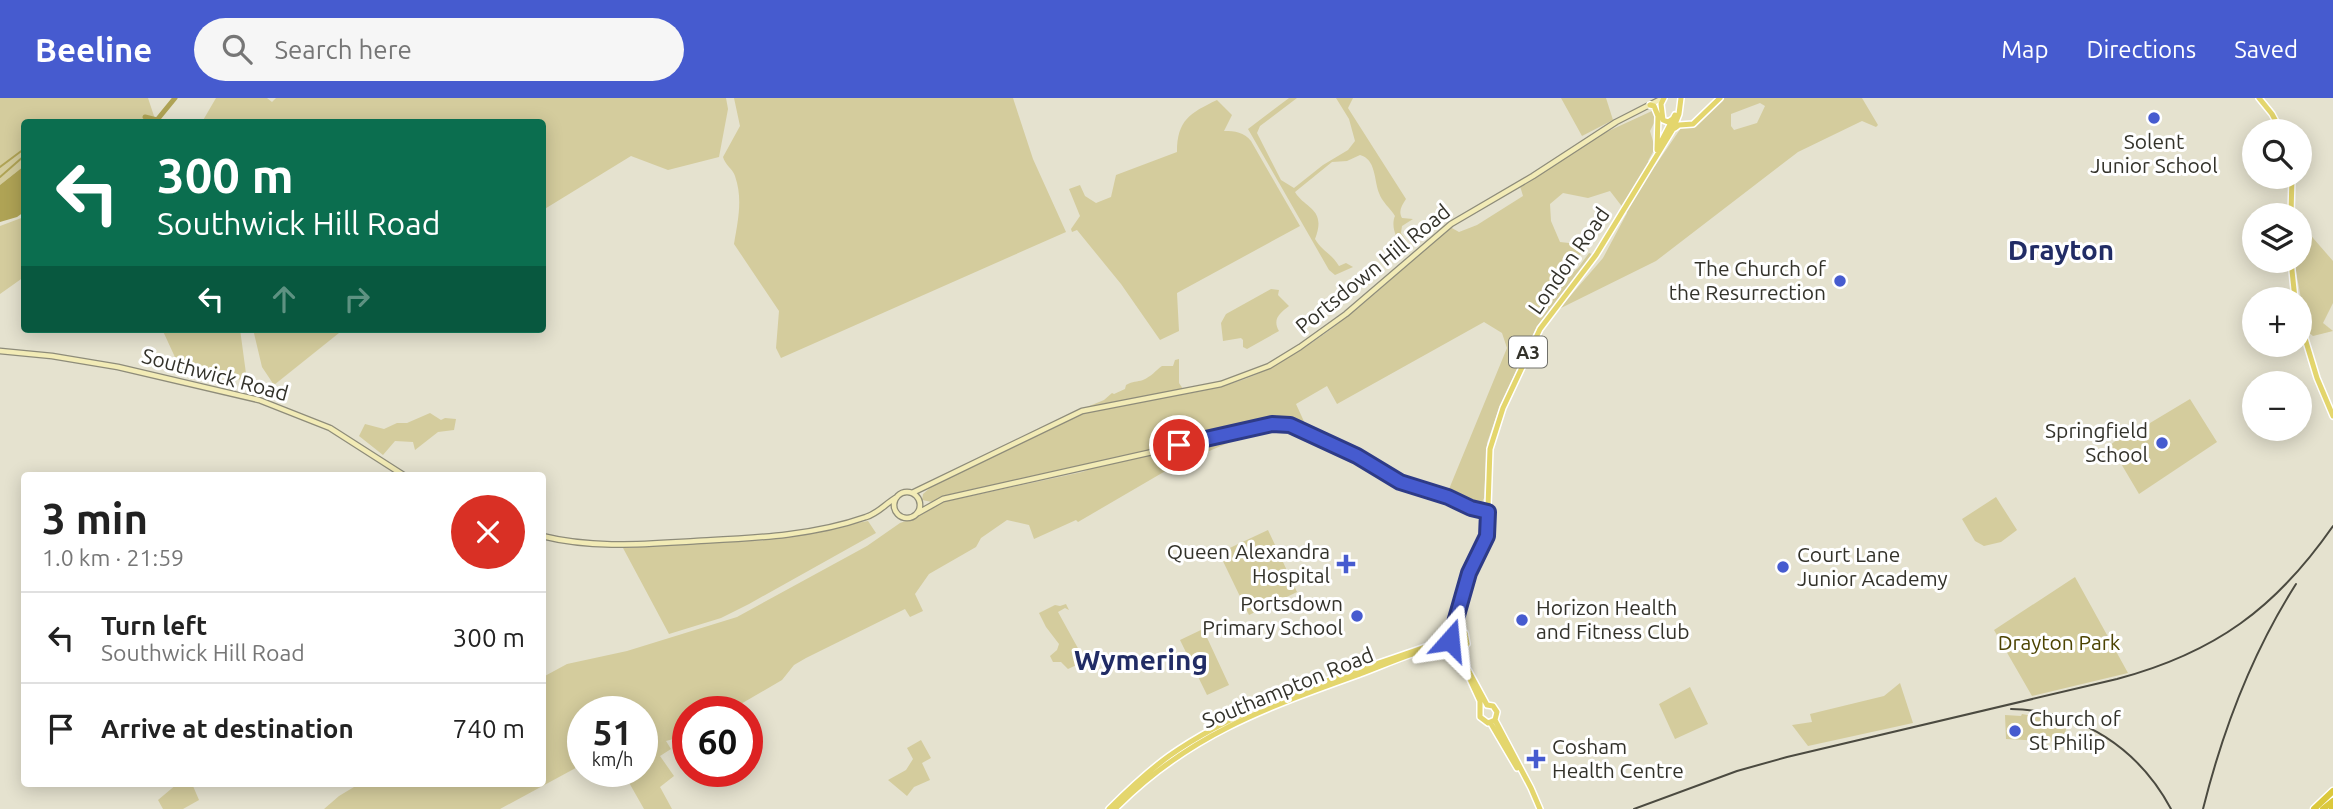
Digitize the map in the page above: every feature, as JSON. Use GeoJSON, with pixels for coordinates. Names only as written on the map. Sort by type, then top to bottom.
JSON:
{"type":"FeatureCollection","features":[{"type":"Feature","properties":{"kind":"highway"},"geometry":{"type":"LineString","coordinates":[[2314,809],[2333,791]]}},
{"type":"Feature","properties":{"kind":"highway"},"geometry":{"type":"LineString","coordinates":[[2323,809],[2333,801]]}},
{"type":"Feature","properties":{"kind":"main road","name":"London Road"},"geometry":{"type":"LineString","coordinates":[[1461,604],[1469,573],[1487,536],[1492,439],[1503,408],[1526,356],[1546,321],[1600,250],[1673,130],[1679,98]]}},
{"type":"Feature","properties":{"kind":"main road"},"geometry":{"type":"LineString","coordinates":[[1673,130],[1679,125],[1695,122],[1720,98]]}},
{"type":"Feature","properties":{"kind":"main road"},"geometry":{"type":"LineString","coordinates":[[2259,98],[2275,119]]}},
{"type":"Feature","properties":{"kind":"main road"},"geometry":{"type":"LineString","coordinates":[[2265,98],[2276,119]]}},
{"type":"Feature","properties":{"kind":"main road"},"geometry":{"type":"LineString","coordinates":[[1662,99],[1663,120],[1668,122],[1677,116],[1687,125]]}},
{"type":"Feature","properties":{"kind":"main road","name":"Portsdown Hill Road"},"geometry":{"type":"LineString","coordinates":[[912,493],[1082,411],[1221,384],[1269,366],[1300,348],[1346,314],[1451,223],[1532,176],[1616,122],[1662,99]]}},
{"type":"Feature","properties":{"kind":"main road"},"geometry":{"type":"LineString","coordinates":[[1650,105],[1654,106],[1658,116],[1657,150]]}},
{"type":"Feature","properties":{"kind":"main road","name":"London Road"},"geometry":{"type":"LineString","coordinates":[[1649,169],[1677,116]]}},
{"type":"Feature","properties":{"kind":"main road","name":"Southwick Road"},"geometry":{"type":"LineString","coordinates":[[0,351],[118,367],[259,400],[330,428],[399,472]]}},
{"type":"Feature","properties":{"kind":"main road"},"geometry":{"type":"LineString","coordinates":[[2307,357],[2333,425]]}},
{"type":"Feature","properties":{"kind":"main road"},"geometry":{"type":"LineString","coordinates":[[2310,357],[2333,416]]}},
{"type":"Feature","properties":{"kind":"main road"},"geometry":{"type":"LineString","coordinates":[[882,510],[895,510],[904,517],[918,513],[943,499],[1277,424],[1290,425],[1308,432],[1357,456],[1400,482],[1488,512]]}},
{"type":"Feature","properties":{"kind":"main road","name":"Portsdown Hill Road"},"geometry":{"type":"LineString","coordinates":[[919,500],[930,486]]}},
{"type":"Feature","properties":{"kind":"main road"},"geometry":{"type":"LineString","coordinates":[[546,537],[617,545],[776,536],[829,528],[867,517],[882,510],[897,497],[912,493],[919,500],[928,504],[934,503]]}},
{"type":"Feature","properties":{"kind":"main road"},"geometry":{"type":"LineString","coordinates":[[895,510],[897,497]]}},
{"type":"Feature","properties":{"kind":"main road"},"geometry":{"type":"LineString","coordinates":[[918,513],[919,500]]}},
{"type":"Feature","properties":{"kind":"main road","name":"A3"},"geometry":{"type":"LineString","coordinates":[[1461,604],[1460,623],[1467,637],[1465,646]]}},
{"type":"Feature","properties":{"kind":"main road","name":"A3"},"geometry":{"type":"LineString","coordinates":[[1454,647],[1451,635],[1461,604]]}},
{"type":"Feature","properties":{"kind":"main road","name":"Southampton Road"},"geometry":{"type":"LineString","coordinates":[[1109,809],[1169,757],[1245,713],[1463,632]]}},
{"type":"Feature","properties":{"kind":"main road"},"geometry":{"type":"LineString","coordinates":[[1465,646],[1467,668],[1484,706],[1480,717],[1483,721],[1493,721]]}},
{"type":"Feature","properties":{"kind":"main road","name":"Southampton Road"},"geometry":{"type":"LineString","coordinates":[[1115,809],[1171,760],[1233,723],[1396,661],[1465,646]]}},
{"type":"Feature","properties":{"kind":"main road"},"geometry":{"type":"LineString","coordinates":[[1454,647],[1484,706]]}},
{"type":"Feature","properties":{"kind":"main road"},"geometry":{"type":"LineString","coordinates":[[1484,706],[1493,706],[1496,710],[1493,721],[1539,807]]}},
{"type":"Feature","properties":{"kind":"green space"},"geometry":{"type":"Polygon","coordinates":[[[0,98],[148,98],[155,119],[21,119],[21,168],[0,185],[0,98]]]}},
{"type":"Feature","properties":{"kind":"green space"},"geometry":{"type":"Polygon","coordinates":[[[216,98],[267,98],[272,102],[276,98],[726,98],[728,109],[719,157],[668,170],[631,156],[546,208],[546,119],[204,119],[216,98]]]}},
{"type":"Feature","properties":{"kind":"green space"},"geometry":{"type":"Polygon","coordinates":[[[734,98],[1013,98],[1033,159],[1066,232],[781,358],[776,348],[779,311],[734,244],[739,193],[734,174],[723,157],[740,126],[734,98]]]}},
{"type":"Feature","properties":{"kind":"green space"},"geometry":{"type":"Polygon","coordinates":[[[1289,98],[1297,98],[1260,126],[1257,133],[1281,180],[1294,188],[1323,165],[1348,150],[1355,141],[1349,119],[1336,98],[1353,98],[1348,108],[1406,199],[1400,213],[1402,218],[1413,219],[1402,226],[1401,233],[1408,243],[1403,245],[1396,235],[1393,223],[1395,216],[1380,196],[1369,161],[1360,155],[1347,161],[1332,162],[1295,192],[1317,215],[1318,229],[1315,239],[1318,243],[1339,266],[1346,263],[1353,267],[1335,275],[1329,270],[1248,129],[1289,98]]]}},
{"type":"Feature","properties":{"kind":"green space"},"geometry":{"type":"Polygon","coordinates":[[[1561,98],[1606,98],[1613,120],[1582,136],[1561,98]]]}},
{"type":"Feature","properties":{"kind":"green space"},"geometry":{"type":"Polygon","coordinates":[[[1723,98],[1862,98],[1878,125],[1876,127],[1862,121],[1798,152],[1656,261],[1559,309],[1603,258],[1627,213],[1610,191],[1588,198],[1563,193],[1550,204],[1551,221],[1560,242],[1569,243],[1577,251],[1584,246],[1586,248],[1572,264],[1574,266],[1563,281],[1578,268],[1589,253],[1592,254],[1573,283],[1537,326],[1500,406],[1487,443],[1484,498],[1479,508],[1447,494],[1507,348],[1502,333],[1484,322],[1337,404],[1327,386],[1296,404],[1307,428],[1276,422],[942,496],[932,502],[922,500],[923,494],[931,487],[1027,437],[1066,420],[1106,407],[1235,383],[1282,361],[1309,345],[1358,308],[1450,227],[1459,232],[1477,225],[1523,196],[1520,186],[1602,134],[1652,111],[1657,117],[1650,131],[1655,148],[1648,161],[1655,166],[1681,128],[1693,127],[1723,98]],[[1760,103],[1731,114],[1731,126],[1734,130],[1757,123],[1765,106],[1760,103]]]}},
{"type":"Feature","properties":{"kind":"green space"},"geometry":{"type":"Polygon","coordinates":[[[1217,100],[1232,115],[1224,131],[1239,133],[1251,141],[1300,226],[1177,293],[1179,331],[1160,340],[1121,284],[1077,230],[1072,232],[1071,229],[1080,216],[1069,189],[1080,185],[1085,196],[1096,203],[1111,197],[1116,175],[1177,152],[1179,132],[1187,119],[1217,100]]]}},
{"type":"Feature","properties":{"kind":"green space"},"geometry":{"type":"Polygon","coordinates":[[[21,218],[21,279],[0,294],[0,226],[21,218]]]}},
{"type":"Feature","properties":{"kind":"green space"},"geometry":{"type":"Polygon","coordinates":[[[2312,237],[2333,261],[2333,303],[2323,323],[2333,331],[2312,335],[2312,287],[2299,287],[2296,273],[2312,273],[2312,237]]]}},
{"type":"Feature","properties":{"kind":"green space"},"geometry":{"type":"Polygon","coordinates":[[[1271,289],[1279,290],[1278,295],[1289,306],[1277,320],[1279,331],[1247,349],[1243,347],[1241,338],[1223,341],[1221,323],[1226,314],[1271,289]]]}},
{"type":"Feature","properties":{"kind":"green space"},"geometry":{"type":"Polygon","coordinates":[[[164,333],[241,333],[247,381],[180,368],[164,333]]]}},
{"type":"Feature","properties":{"kind":"green space"},"geometry":{"type":"Polygon","coordinates":[[[254,333],[339,333],[274,385],[262,367],[254,333]]]}},
{"type":"Feature","properties":{"kind":"green space"},"geometry":{"type":"Polygon","coordinates":[[[1179,359],[1179,383],[1183,389],[1087,407],[1125,389],[1128,384],[1143,380],[1162,366],[1173,366],[1175,360],[1179,359]]]}},
{"type":"Feature","properties":{"kind":"green space"},"geometry":{"type":"Polygon","coordinates":[[[2190,399],[2217,442],[2139,494],[2110,445],[2121,437],[2128,441],[2147,429],[2150,423],[2190,399]]]}},
{"type":"Feature","properties":{"kind":"green space"},"geometry":{"type":"Polygon","coordinates":[[[430,413],[441,420],[456,419],[454,430],[438,432],[415,450],[413,442],[395,441],[383,455],[359,436],[365,424],[384,429],[430,413]]]}},
{"type":"Feature","properties":{"kind":"green space"},"geometry":{"type":"Polygon","coordinates":[[[1225,437],[1228,443],[1174,466],[1078,522],[1076,520],[1034,539],[1029,525],[1007,520],[981,538],[976,547],[929,574],[915,594],[923,611],[910,617],[905,609],[806,658],[794,665],[782,680],[754,696],[672,696],[672,739],[666,741],[671,749],[660,756],[672,773],[672,778],[660,787],[672,809],[644,809],[632,787],[658,787],[658,696],[567,696],[567,773],[546,784],[546,675],[567,664],[627,651],[737,617],[867,546],[900,523],[943,502],[1082,472],[1105,464],[1225,437]]]}},
{"type":"Feature","properties":{"kind":"green space"},"geometry":{"type":"Polygon","coordinates":[[[1996,497],[2017,530],[2001,542],[1984,546],[1975,541],[1962,519],[1996,497]]]}},
{"type":"Feature","properties":{"kind":"green space"},"geometry":{"type":"Polygon","coordinates":[[[868,521],[876,533],[721,618],[669,634],[623,548],[764,540],[868,521]]]}},
{"type":"Feature","properties":{"kind":"green space"},"geometry":{"type":"Polygon","coordinates":[[[1268,530],[1297,592],[1249,615],[1219,553],[1268,530]]]}},
{"type":"Feature","properties":{"kind":"green space","name":"Drayton Park"},"geometry":{"type":"Polygon","coordinates":[[[2075,577],[2128,673],[2032,696],[1994,630],[2075,577]]]}},
{"type":"Feature","properties":{"kind":"green space"},"geometry":{"type":"Polygon","coordinates":[[[1066,604],[1069,610],[1065,608],[1058,612],[1085,661],[1068,669],[1061,662],[1053,662],[1050,656],[1059,644],[1039,613],[1055,605],[1066,604]]]}},
{"type":"Feature","properties":{"kind":"green space"},"geometry":{"type":"Polygon","coordinates":[[[1203,629],[1229,685],[1207,695],[1180,640],[1203,629]]]}},
{"type":"Feature","properties":{"kind":"green space"},"geometry":{"type":"Polygon","coordinates":[[[1900,683],[1913,723],[1808,746],[1792,725],[1812,722],[1810,714],[1884,696],[1900,683]]]}},
{"type":"Feature","properties":{"kind":"green space"},"geometry":{"type":"Polygon","coordinates":[[[1690,687],[1708,724],[1675,739],[1659,704],[1690,687]]]}},
{"type":"Feature","properties":{"kind":"green space"},"geometry":{"type":"Polygon","coordinates":[[[2022,714],[2068,723],[2062,742],[2006,739],[2005,715],[2022,714]]]}},
{"type":"Feature","properties":{"kind":"green space"},"geometry":{"type":"Polygon","coordinates":[[[921,740],[931,758],[922,763],[930,780],[914,787],[907,796],[888,780],[906,770],[913,759],[907,748],[921,740]]]}},
{"type":"Feature","properties":{"kind":"green space"},"geometry":{"type":"Polygon","coordinates":[[[173,787],[193,787],[199,800],[183,809],[163,809],[158,800],[173,787]]]}},
{"type":"Feature","properties":{"kind":"green space"},"geometry":{"type":"Polygon","coordinates":[[[354,787],[541,787],[500,809],[324,809],[354,787]]]}},
{"type":"Feature","properties":{"kind":"shaded area"},"geometry":{"type":"Polygon","coordinates":[[[21,168],[21,214],[0,222],[0,185],[21,168]]]}},
{"type":"Feature","properties":{"kind":"waterway"},"geometry":{"type":"LineString","coordinates":[[158,119],[175,98]]}},
{"type":"Feature","properties":{"kind":"waterway"},"geometry":{"type":"LineString","coordinates":[[145,117],[153,119]]}},
{"type":"Feature","properties":{"kind":"waterway"},"geometry":{"type":"LineString","coordinates":[[0,167],[21,151]]}},
{"type":"Feature","properties":{"kind":"waterway"},"geometry":{"type":"LineString","coordinates":[[0,177],[21,159]]}},
{"type":"Feature","properties":{"kind":"railway"},"geometry":{"type":"LineString","coordinates":[[1634,809],[1737,771],[1787,757],[2117,679],[2184,656],[2240,624],[2265,604],[2289,581],[2333,526]]}},
{"type":"Feature","properties":{"kind":"railway"},"geometry":{"type":"LineString","coordinates":[[2203,809],[2240,692],[2266,637],[2296,584]]}},
{"type":"Feature","properties":{"kind":"railway"},"geometry":{"type":"LineString","coordinates":[[2011,709],[2037,711],[2061,717],[2084,725],[2105,737],[2125,751],[2142,768],[2171,809]]}},
{"type":"Feature","properties":{"kind":"place","name":"Solent Junior School"},"geometry":{"type":"Point","coordinates":[2154,118]}},
{"type":"Feature","properties":{"kind":"place","name":"The Church of the Resurrection"},"geometry":{"type":"Point","coordinates":[1840,281]}},
{"type":"Feature","properties":{"kind":"place","name":"Springfield School"},"geometry":{"type":"Point","coordinates":[2162,443]}},
{"type":"Feature","properties":{"kind":"place","name":"Queen Alexandra Hospital"},"geometry":{"type":"Point","coordinates":[1346,564]}},
{"type":"Feature","properties":{"kind":"place","name":"Court Lane Junior Academy"},"geometry":{"type":"Point","coordinates":[1783,567]}},
{"type":"Feature","properties":{"kind":"place","name":"Portsdown Primary School"},"geometry":{"type":"Point","coordinates":[1357,616]}},
{"type":"Feature","properties":{"kind":"place","name":"Horizon Health and Fitness Club"},"geometry":{"type":"Point","coordinates":[1522,620]}},
{"type":"Feature","properties":{"kind":"place","name":"Church of St Philip"},"geometry":{"type":"Point","coordinates":[2015,731]}},
{"type":"Feature","properties":{"kind":"place","name":"Cosham Health Centre"},"geometry":{"type":"Point","coordinates":[1536,759]}},
{"type":"Feature","properties":{"kind":"district","name":"Drayton"},"geometry":{"type":"Point","coordinates":[2061,250]}},
{"type":"Feature","properties":{"kind":"district","name":"Wymering"},"geometry":{"type":"Point","coordinates":[1141,660]}},
{"type":"Feature","properties":{"kind":"route"},"geometry":{"type":"LineString","coordinates":[[1179,445],[1272,424],[1290,425],[1357,456],[1400,482],[1488,512],[1487,536],[1469,573],[1450,640]]}}]}
